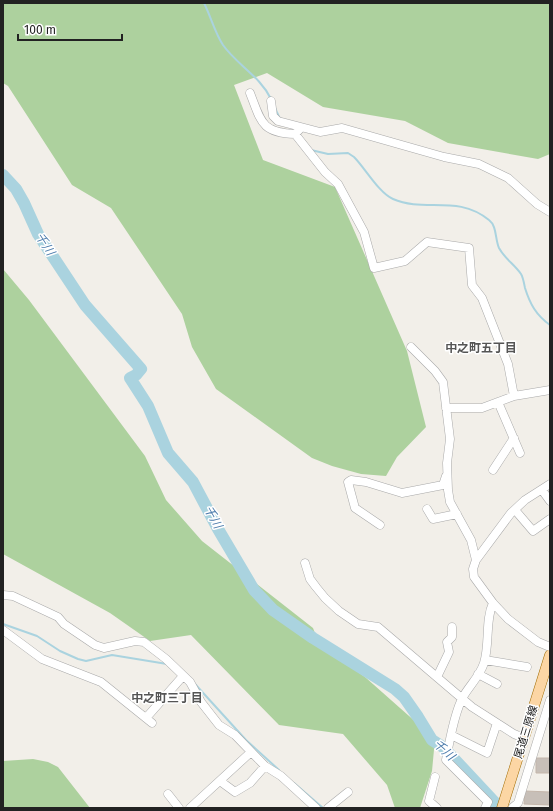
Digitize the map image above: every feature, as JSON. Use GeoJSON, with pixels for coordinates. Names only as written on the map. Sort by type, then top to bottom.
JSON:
{"type":"FeatureCollection","features":[{"type":"Feature","properties":{"kind":"main road","name":"尾道三原線"},"geometry":{"type":"LineString","coordinates":[[507,806],[524,738],[550,655]]}},
{"type":"Feature","properties":{"kind":"street"},"geometry":{"type":"LineString","coordinates":[[250,93],[264,125],[269,130],[283,134],[295,134],[301,128]]}},
{"type":"Feature","properties":{"kind":"street"},"geometry":{"type":"LineString","coordinates":[[271,100],[273,116],[278,121],[320,132],[342,128],[444,157],[479,164],[508,178],[537,204],[550,212]]}},
{"type":"Feature","properties":{"kind":"street"},"geometry":{"type":"LineString","coordinates":[[295,134],[325,172],[338,184],[364,232],[374,268],[405,261],[427,242],[469,248],[472,285],[482,298],[508,364],[514,396]]}},
{"type":"Feature","properties":{"kind":"street"},"geometry":{"type":"LineString","coordinates":[[380,526],[355,508],[348,482],[351,480],[366,482],[402,493],[443,485],[447,471],[450,439],[443,382],[435,371],[411,347]]}},
{"type":"Feature","properties":{"kind":"street"},"geometry":{"type":"LineString","coordinates":[[446,408],[482,408],[514,396],[550,390]]}},
{"type":"Feature","properties":{"kind":"street"},"geometry":{"type":"LineString","coordinates":[[498,402],[520,454]]}},
{"type":"Feature","properties":{"kind":"street"},"geometry":{"type":"LineString","coordinates":[[493,470],[514,438]]}},
{"type":"Feature","properties":{"kind":"street"},"geometry":{"type":"LineString","coordinates":[[447,471],[450,502],[471,540],[476,560]]}},
{"type":"Feature","properties":{"kind":"street"},"geometry":{"type":"LineString","coordinates":[[550,484],[526,500],[515,510],[476,560],[473,569],[474,577],[493,603],[538,642],[550,647]]}},
{"type":"Feature","properties":{"kind":"street"},"geometry":{"type":"LineString","coordinates":[[542,490],[550,501]]}},
{"type":"Feature","properties":{"kind":"street"},"geometry":{"type":"LineString","coordinates":[[427,509],[433,519],[457,514]]}},
{"type":"Feature","properties":{"kind":"street"},"geometry":{"type":"LineString","coordinates":[[515,510],[533,531],[550,519]]}},
{"type":"Feature","properties":{"kind":"street"},"geometry":{"type":"LineString","coordinates":[[305,563],[310,579],[325,598],[358,624],[378,628],[472,707],[524,738]]}},
{"type":"Feature","properties":{"kind":"street"},"geometry":{"type":"LineString","coordinates":[[3,595],[13,596],[58,617],[64,624],[95,644],[104,648],[135,641],[144,642],[166,659],[190,682],[201,702],[219,725],[235,735],[265,766],[281,776],[316,808]]}},
{"type":"Feature","properties":{"kind":"street"},"geometry":{"type":"LineString","coordinates":[[485,808],[488,802],[446,760],[451,735],[462,698],[478,674],[485,660],[489,634],[489,612],[493,603]]}},
{"type":"Feature","properties":{"kind":"street"},"geometry":{"type":"LineString","coordinates":[[436,677],[449,652],[447,642],[452,637],[452,627]]}},
{"type":"Feature","properties":{"kind":"street"},"geometry":{"type":"LineString","coordinates":[[3,630],[42,659],[101,682],[149,721],[183,676]]}},
{"type":"Feature","properties":{"kind":"street"},"geometry":{"type":"LineString","coordinates":[[485,660],[527,667]]}},
{"type":"Feature","properties":{"kind":"street"},"geometry":{"type":"LineString","coordinates":[[478,674],[497,684]]}},
{"type":"Feature","properties":{"kind":"street"},"geometry":{"type":"LineString","coordinates":[[507,806],[518,803],[550,700]]}},
{"type":"Feature","properties":{"kind":"street"},"geometry":{"type":"LineString","coordinates":[[451,735],[487,752],[497,723]]}},
{"type":"Feature","properties":{"kind":"street"},"geometry":{"type":"LineString","coordinates":[[190,808],[251,752]]}},
{"type":"Feature","properties":{"kind":"street"},"geometry":{"type":"LineString","coordinates":[[220,781],[234,792],[250,783],[265,766]]}},
{"type":"Feature","properties":{"kind":"street"},"geometry":{"type":"LineString","coordinates":[[435,777],[429,802],[437,808]]}},
{"type":"Feature","properties":{"kind":"street"},"geometry":{"type":"LineString","coordinates":[[328,808],[348,792]]}},
{"type":"Feature","properties":{"kind":"street"},"geometry":{"type":"LineString","coordinates":[[168,794],[179,808]]}},
{"type":"Feature","properties":{"kind":"green space"},"geometry":{"type":"Polygon","coordinates":[[[3,3],[550,3],[550,154],[538,159],[448,143],[405,121],[323,107],[267,73],[234,85],[263,160],[335,187],[407,351],[426,427],[397,457],[386,476],[361,474],[332,466],[312,458],[216,389],[192,347],[182,314],[111,208],[72,185],[8,86],[3,83],[3,3]]]}},
{"type":"Feature","properties":{"kind":"green space"},"geometry":{"type":"Polygon","coordinates":[[[3,269],[29,300],[145,456],[166,500],[202,541],[313,628],[319,644],[365,677],[435,739],[432,771],[420,808],[395,808],[387,785],[343,734],[279,725],[191,635],[150,641],[110,613],[3,554],[3,269]]]}},
{"type":"Feature","properties":{"kind":"green space"},"geometry":{"type":"Polygon","coordinates":[[[33,759],[48,762],[58,767],[90,808],[3,808],[3,761],[33,759]]]}},
{"type":"Feature","properties":{"kind":"building"},"geometry":{"type":"Polygon","coordinates":[[[536,758],[550,758],[550,773],[536,773],[536,758]]]}},
{"type":"Feature","properties":{"kind":"building"},"geometry":{"type":"Polygon","coordinates":[[[525,791],[550,792],[550,805],[524,804],[525,791]]]}},
{"type":"Feature","properties":{"kind":"waterway"},"geometry":{"type":"LineString","coordinates":[[204,3],[223,45],[235,59],[255,77],[271,99]]}},
{"type":"Feature","properties":{"kind":"waterway"},"geometry":{"type":"LineString","coordinates":[[275,108],[280,119]]}},
{"type":"Feature","properties":{"kind":"waterway"},"geometry":{"type":"LineString","coordinates":[[311,150],[328,154],[348,153],[354,157],[372,180],[393,199],[417,205],[453,206],[465,208],[477,212],[489,220],[495,229],[499,248],[522,275],[531,304],[537,313],[550,325]]}},
{"type":"Feature","properties":{"kind":"waterway","name":"千川"},"geometry":{"type":"LineString","coordinates":[[3,175],[16,189],[38,234],[85,305],[141,369],[136,375],[130,378],[148,406],[168,453],[193,482],[218,529],[254,590],[273,610],[313,638],[395,689],[404,697],[432,740],[443,747],[500,808]]}},
{"type":"Feature","properties":{"kind":"waterway"},"geometry":{"type":"LineString","coordinates":[[3,624],[37,636],[60,651],[86,661],[112,655],[167,664]]}},
{"type":"Feature","properties":{"kind":"waterway"},"geometry":{"type":"LineString","coordinates":[[195,684],[246,740],[279,770]]}},
{"type":"Feature","properties":{"kind":"waterway"},"geometry":{"type":"LineString","coordinates":[[294,783],[323,808]]}},
{"type":"Feature","properties":{"kind":"district","name":"中之町五丁目"},"geometry":{"type":"Point","coordinates":[481,348]}},
{"type":"Feature","properties":{"kind":"district","name":"中之町三丁目"},"geometry":{"type":"Point","coordinates":[167,698]}}]}
